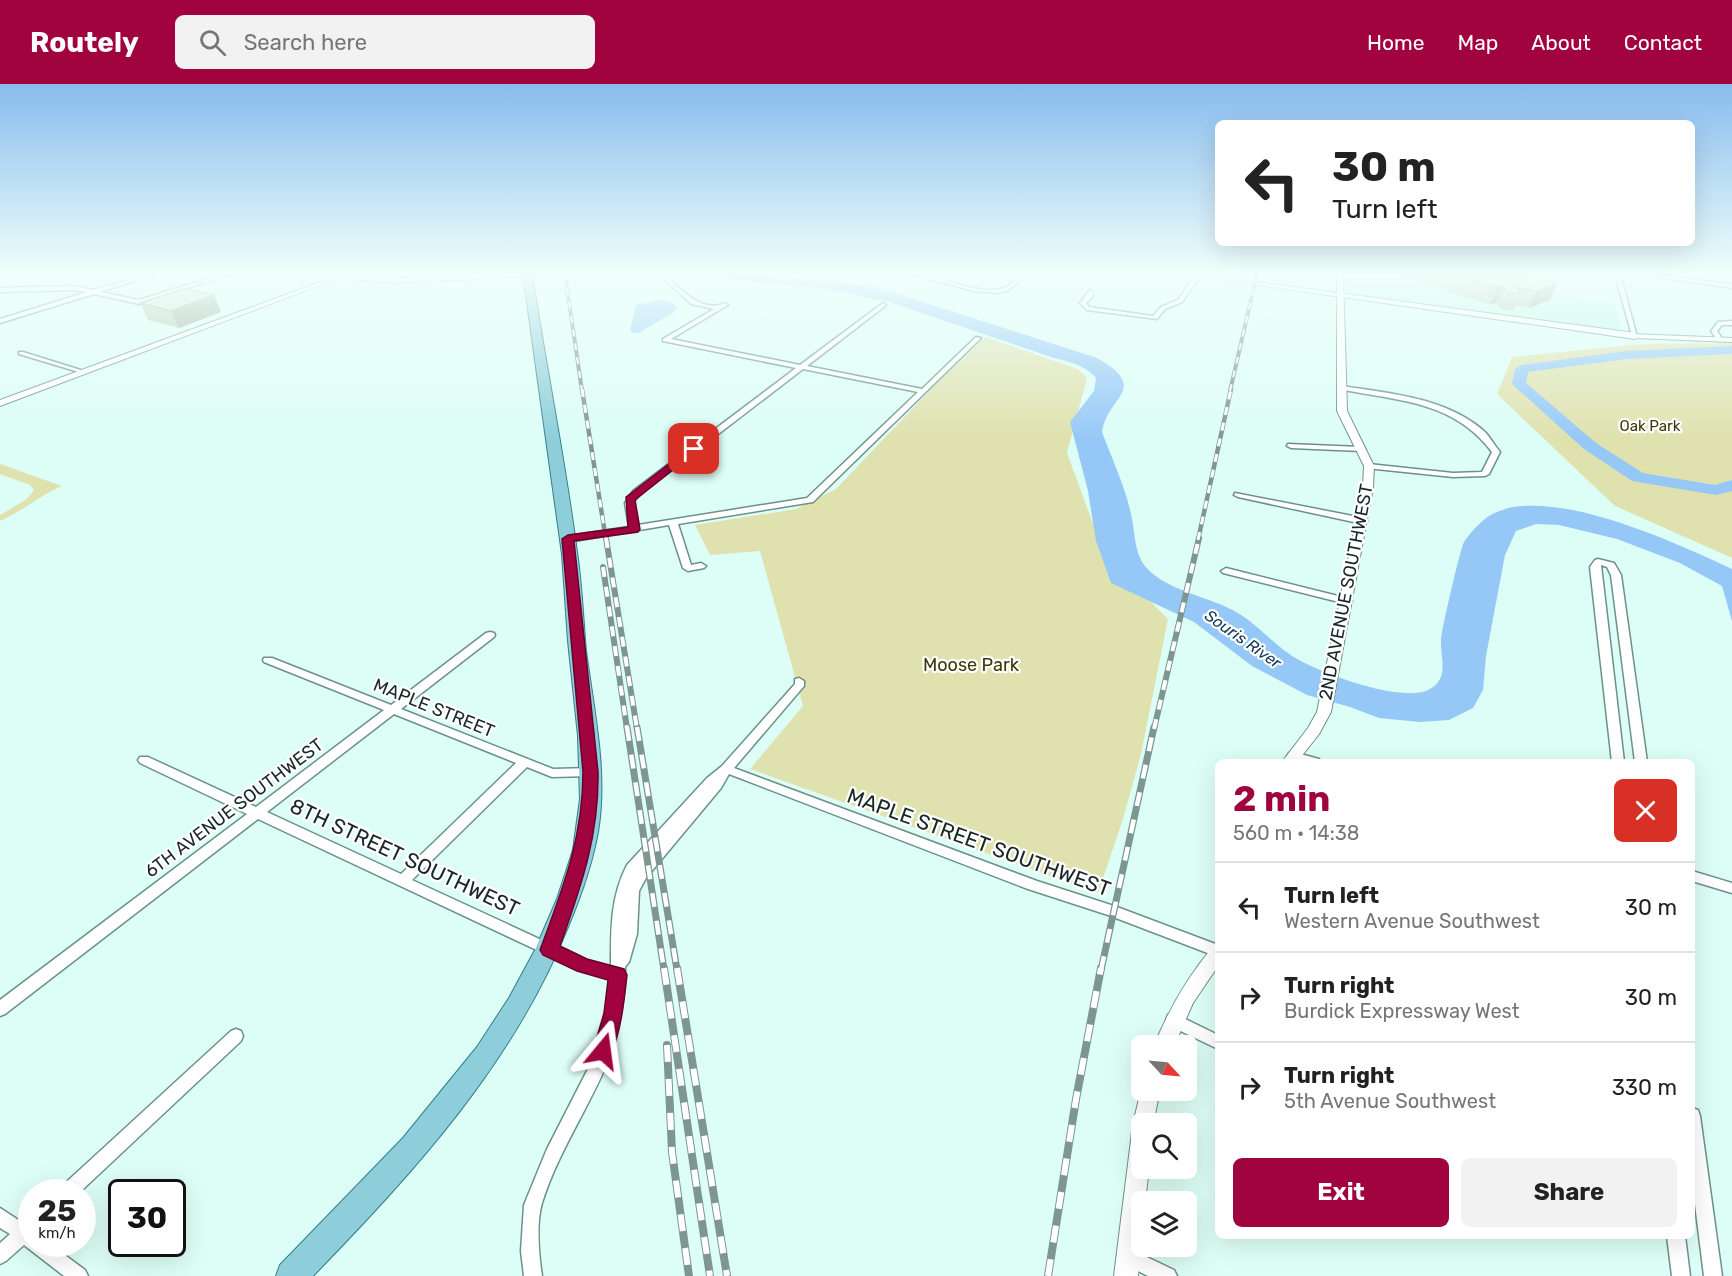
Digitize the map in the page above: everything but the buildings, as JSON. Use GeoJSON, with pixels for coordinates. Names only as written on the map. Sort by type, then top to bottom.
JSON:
{"type":"FeatureCollection","features":[{"type":"Feature","properties":{"kind":"main road"},"geometry":{"type":"LineString","coordinates":[[291,1276],[369,1197],[458,1094],[512,1016],[549,950],[575,880],[589,820],[591,772],[568,539],[536,330]]}},
{"type":"Feature","properties":{"kind":"main road"},"geometry":{"type":"LineString","coordinates":[[1588,330],[1635,336]]}},
{"type":"Feature","properties":{"kind":"street"},"geometry":{"type":"LineString","coordinates":[[0,403],[197,330]]}},
{"type":"Feature","properties":{"kind":"street"},"geometry":{"type":"LineString","coordinates":[[682,330],[665,340],[923,391]]}},
{"type":"Feature","properties":{"kind":"street"},"geometry":{"type":"LineString","coordinates":[[634,529],[630,499],[850,330]]}},
{"type":"Feature","properties":{"kind":"street","name":"2ND AVENUE SOUTHWEST"},"geometry":{"type":"LineString","coordinates":[[1291,759],[1314,730],[1324,712],[1332,662],[1363,522],[1369,466],[1342,411],[1340,330]]}},
{"type":"Feature","properties":{"kind":"street"},"geometry":{"type":"LineString","coordinates":[[1633,330],[1635,336],[1732,340]]}},
{"type":"Feature","properties":{"kind":"street"},"geometry":{"type":"LineString","coordinates":[[1715,330],[1720,340]]}},
{"type":"Feature","properties":{"kind":"street"},"geometry":{"type":"LineString","coordinates":[[568,539],[810,500],[978,338]]}},
{"type":"Feature","properties":{"kind":"street"},"geometry":{"type":"LineString","coordinates":[[21,353],[84,372]]}},
{"type":"Feature","properties":{"kind":"street"},"geometry":{"type":"LineString","coordinates":[[1341,388],[1405,399],[1445,411],[1488,438],[1496,452],[1485,474],[1453,475],[1369,466]]}},
{"type":"Feature","properties":{"kind":"street"},"geometry":{"type":"LineString","coordinates":[[1291,446],[1361,449]]}},
{"type":"Feature","properties":{"kind":"street"},"geometry":{"type":"LineString","coordinates":[[1238,495],[1363,522]]}},
{"type":"Feature","properties":{"kind":"street"},"geometry":{"type":"LineString","coordinates":[[673,523],[688,568],[701,566]]}},
{"type":"Feature","properties":{"kind":"street"},"geometry":{"type":"LineString","coordinates":[[1618,759],[1595,567],[1598,562],[1611,565],[1616,575],[1641,759]]}},
{"type":"Feature","properties":{"kind":"street"},"geometry":{"type":"LineString","coordinates":[[1226,571],[1347,601]]}},
{"type":"Feature","properties":{"kind":"street","name":"6TH AVENUE SOUTHWEST"},"geometry":{"type":"LineString","coordinates":[[0,1009],[490,635]]}},
{"type":"Feature","properties":{"kind":"street","name":"MAPLE STREET"},"geometry":{"type":"LineString","coordinates":[[268,660],[552,773],[591,772]]}},
{"type":"Feature","properties":{"kind":"street"},"geometry":{"type":"LineString","coordinates":[[533,1276],[530,1251],[533,1205],[542,1179],[598,1063],[613,1013],[618,975],[630,934],[632,891],[641,874],[717,785],[726,769],[800,684],[798,681]]}},
{"type":"Feature","properties":{"kind":"street","name":"8TH STREET SOUTHWEST"},"geometry":{"type":"LineString","coordinates":[[144,760],[584,966],[618,975]]}},
{"type":"Feature","properties":{"kind":"street"},"geometry":{"type":"LineString","coordinates":[[403,880],[525,762]]}},
{"type":"Feature","properties":{"kind":"street","name":"MAPLE STREET SOUTHWEST"},"geometry":{"type":"LineString","coordinates":[[726,769],[1215,951]]}},
{"type":"Feature","properties":{"kind":"street"},"geometry":{"type":"LineString","coordinates":[[1695,877],[1732,888]]}},
{"type":"Feature","properties":{"kind":"street"},"geometry":{"type":"LineString","coordinates":[[1168,1035],[1173,1020],[1197,979],[1215,956]]}},
{"type":"Feature","properties":{"kind":"street"},"geometry":{"type":"LineString","coordinates":[[1173,1020],[1215,1041]]}},
{"type":"Feature","properties":{"kind":"street"},"geometry":{"type":"LineString","coordinates":[[82,1179],[236,1036]]}},
{"type":"Feature","properties":{"kind":"street"},"geometry":{"type":"LineString","coordinates":[[1695,1139],[1713,1276]]}},
{"type":"Feature","properties":{"kind":"street"},"geometry":{"type":"LineString","coordinates":[[1137,1179],[1127,1266],[1168,1276]]}},
{"type":"Feature","properties":{"kind":"street"},"geometry":{"type":"LineString","coordinates":[[0,1217],[18,1228]]}},
{"type":"Feature","properties":{"kind":"street"},"geometry":{"type":"LineString","coordinates":[[1676,1239],[1681,1276]]}},
{"type":"Feature","properties":{"kind":"street"},"geometry":{"type":"LineString","coordinates":[[0,1255],[18,1244]]}},
{"type":"Feature","properties":{"kind":"street"},"geometry":{"type":"LineString","coordinates":[[56,1257],[80,1276]]}},
{"type":"Feature","properties":{"kind":"green space","name":"Moose Park"},"geometry":{"type":"Polygon","coordinates":[[[985,337],[1078,369],[1087,378],[1067,453],[1105,556],[1168,619],[1141,754],[1123,819],[1098,893],[750,769],[803,706],[760,551],[710,555],[695,525],[796,509],[836,489],[933,387],[985,337]]]}},
{"type":"Feature","properties":{"kind":"green space","name":"Oak Park"},"geometry":{"type":"Polygon","coordinates":[[[1732,343],[1732,558],[1615,506],[1497,394],[1512,357],[1641,344],[1732,343]]]}},
{"type":"Feature","properties":{"kind":"green space"},"geometry":{"type":"Polygon","coordinates":[[[0,464],[62,486],[0,521],[0,515],[27,499],[34,490],[30,485],[0,474],[0,464]]]}},
{"type":"Feature","properties":{"kind":"water"},"geometry":{"type":"Polygon","coordinates":[[[630,330],[644,330],[638,333],[630,330]]]}},
{"type":"Feature","properties":{"kind":"water","name":"Souris River"},"geometry":{"type":"Polygon","coordinates":[[[970,330],[1009,330],[1097,358],[1113,369],[1121,377],[1124,385],[1122,393],[1106,419],[1102,432],[1125,493],[1137,548],[1145,566],[1164,582],[1238,613],[1288,653],[1336,677],[1400,693],[1417,693],[1430,689],[1436,684],[1443,667],[1442,633],[1464,542],[1486,518],[1513,507],[1543,506],[1611,520],[1679,545],[1732,569],[1732,621],[1722,586],[1680,563],[1617,539],[1559,525],[1536,524],[1516,531],[1505,555],[1486,656],[1483,690],[1473,708],[1449,720],[1420,722],[1379,718],[1307,695],[1252,666],[1194,622],[1111,583],[1096,541],[1088,491],[1070,422],[1094,391],[1096,378],[1075,364],[970,330]]]}},
{"type":"Feature","properties":{"kind":"waterway"},"geometry":{"type":"LineString","coordinates":[[1732,350],[1678,351],[1549,364],[1522,369],[1519,384],[1590,446],[1638,477],[1716,490],[1732,485]]}},
{"type":"Feature","properties":{"kind":"railway"},"geometry":{"type":"LineString","coordinates":[[573,330],[582,391]]}},
{"type":"Feature","properties":{"kind":"railway"},"geometry":{"type":"LineString","coordinates":[[1230,391],[1244,330]]}},
{"type":"Feature","properties":{"kind":"railway"},"geometry":{"type":"LineString","coordinates":[[582,389],[606,540]]}},
{"type":"Feature","properties":{"kind":"railway"},"geometry":{"type":"LineString","coordinates":[[1198,540],[1231,389]]}},
{"type":"Feature","properties":{"kind":"railway"},"geometry":{"type":"LineString","coordinates":[[606,538],[637,729]]}},
{"type":"Feature","properties":{"kind":"railway"},"geometry":{"type":"LineString","coordinates":[[1154,729],[1199,538]]}},
{"type":"Feature","properties":{"kind":"railway"},"geometry":{"type":"LineString","coordinates":[[603,567],[627,729]]}},
{"type":"Feature","properties":{"kind":"railway"},"geometry":{"type":"LineString","coordinates":[[627,727],[664,970]]}},
{"type":"Feature","properties":{"kind":"railway"},"geometry":{"type":"LineString","coordinates":[[637,727],[677,970]]}},
{"type":"Feature","properties":{"kind":"railway"},"geometry":{"type":"LineString","coordinates":[[1101,970],[1154,727]]}},
{"type":"Feature","properties":{"kind":"railway"},"geometry":{"type":"LineString","coordinates":[[664,968],[710,1276]]}},
{"type":"Feature","properties":{"kind":"railway"},"geometry":{"type":"LineString","coordinates":[[677,968],[727,1276]]}},
{"type":"Feature","properties":{"kind":"railway"},"geometry":{"type":"LineString","coordinates":[[1048,1276],[1076,1099],[1101,968]]}},
{"type":"Feature","properties":{"kind":"railway"},"geometry":{"type":"LineString","coordinates":[[667,1045],[672,1152],[689,1276]]}},
{"type":"Feature","properties":{"kind":"route"},"geometry":{"type":"LineString","coordinates":[[603,1051],[613,1013],[618,975],[584,966],[549,950],[575,880],[589,820],[591,793],[591,772],[568,539],[634,529],[630,499],[694,449]]}}]}
